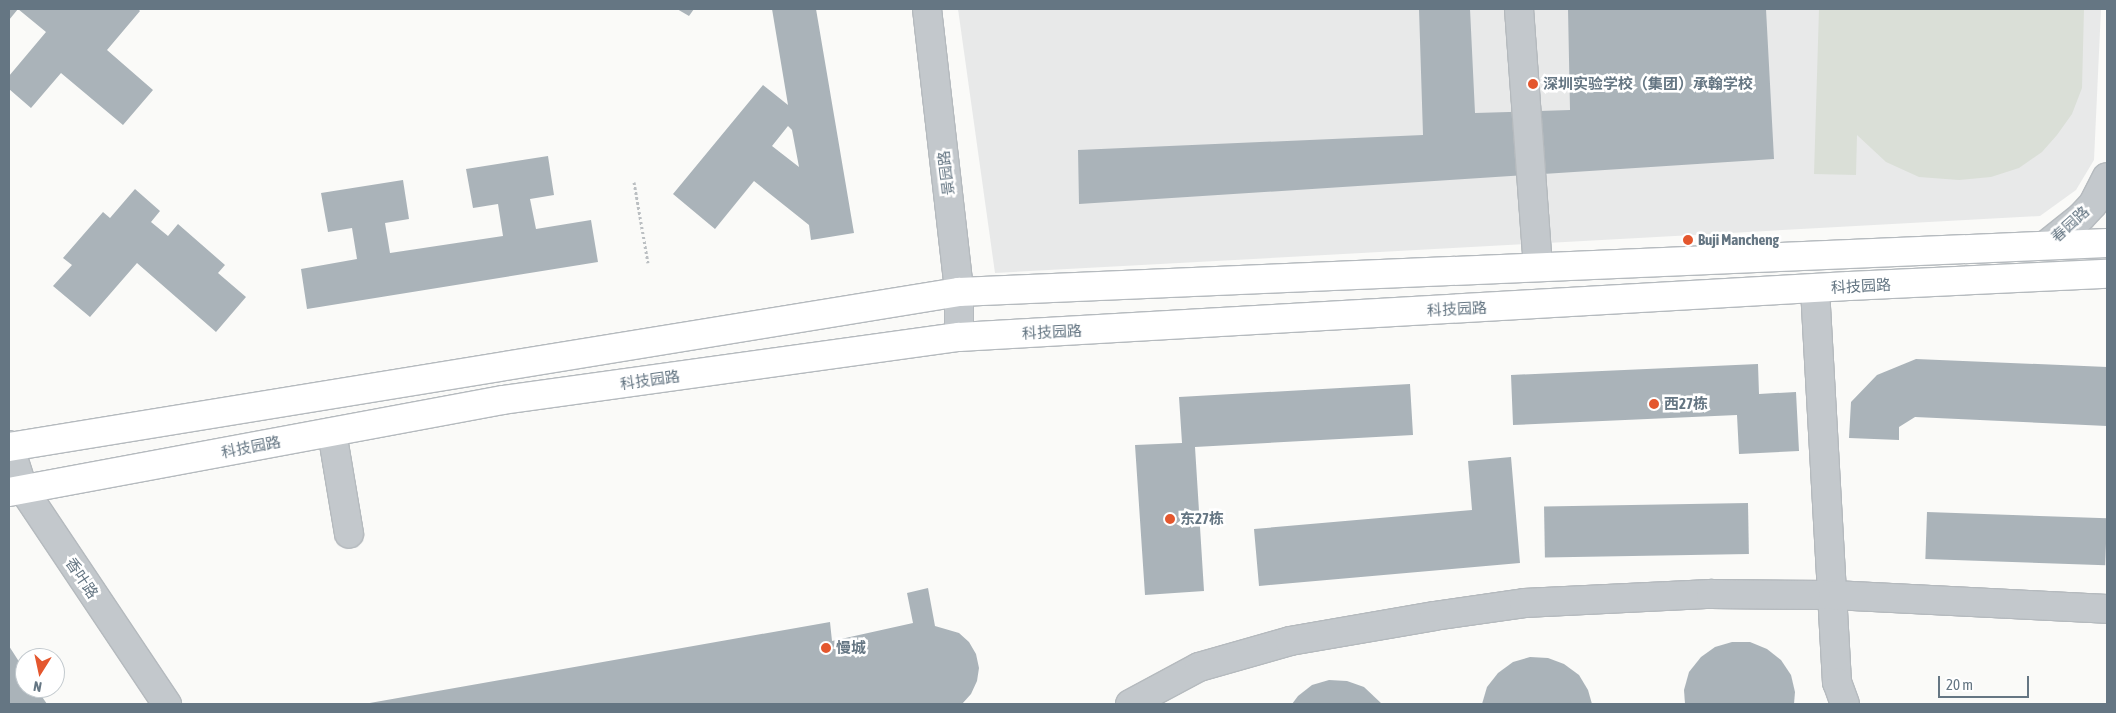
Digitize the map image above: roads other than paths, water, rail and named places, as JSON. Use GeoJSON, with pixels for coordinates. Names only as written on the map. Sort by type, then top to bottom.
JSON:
{"type":"FeatureCollection","features":[{"type":"Feature","properties":{"kind":"main road","name":"科技园路"},"geometry":{"type":"LineString","coordinates":[[9,446],[959,292],[1538,266],[1846,255],[2107,242]]}},
{"type":"Feature","properties":{"kind":"main road","name":"科技园路"},"geometry":{"type":"LineString","coordinates":[[16,491],[503,400],[959,337],[2107,274]]}},
{"type":"Feature","properties":{"kind":"street","name":"景园路"},"geometry":{"type":"LineString","coordinates":[[927,9],[959,292],[959,337]]}},
{"type":"Feature","properties":{"kind":"street"},"geometry":{"type":"LineString","coordinates":[[1520,9],[1538,266]]}},
{"type":"Feature","properties":{"kind":"street","name":"春园路"},"geometry":{"type":"LineString","coordinates":[[2046,246],[2081,217],[2093,204],[2107,177]]}},
{"type":"Feature","properties":{"kind":"street"},"geometry":{"type":"LineString","coordinates":[[1815,289],[1833,595],[1836,682],[1845,704]]}},
{"type":"Feature","properties":{"kind":"street"},"geometry":{"type":"LineString","coordinates":[[332,432],[349,534]]}},
{"type":"Feature","properties":{"kind":"street","name":"香叶路"},"geometry":{"type":"LineString","coordinates":[[9,446],[16,491],[167,704]]}},
{"type":"Feature","properties":{"kind":"street"},"geometry":{"type":"LineString","coordinates":[[1130,704],[1199,667],[1290,641],[1434,616],[1524,603],[1692,595],[1833,595],[2107,609]]}},
{"type":"Feature","properties":{"kind":"place","name":"深圳实验学校（集团）承翰学校"},"geometry":{"type":"Point","coordinates":[1533,84]}},
{"type":"Feature","properties":{"kind":"place","name":"Buji Mancheng"},"geometry":{"type":"Point","coordinates":[1688,240]}},
{"type":"Feature","properties":{"kind":"place","name":"西27栋"},"geometry":{"type":"Point","coordinates":[1654,404]}},
{"type":"Feature","properties":{"kind":"place","name":"东27栋"},"geometry":{"type":"Point","coordinates":[1170,519]}},
{"type":"Feature","properties":{"kind":"place","name":"慢城"},"geometry":{"type":"Point","coordinates":[826,648]}}]}
